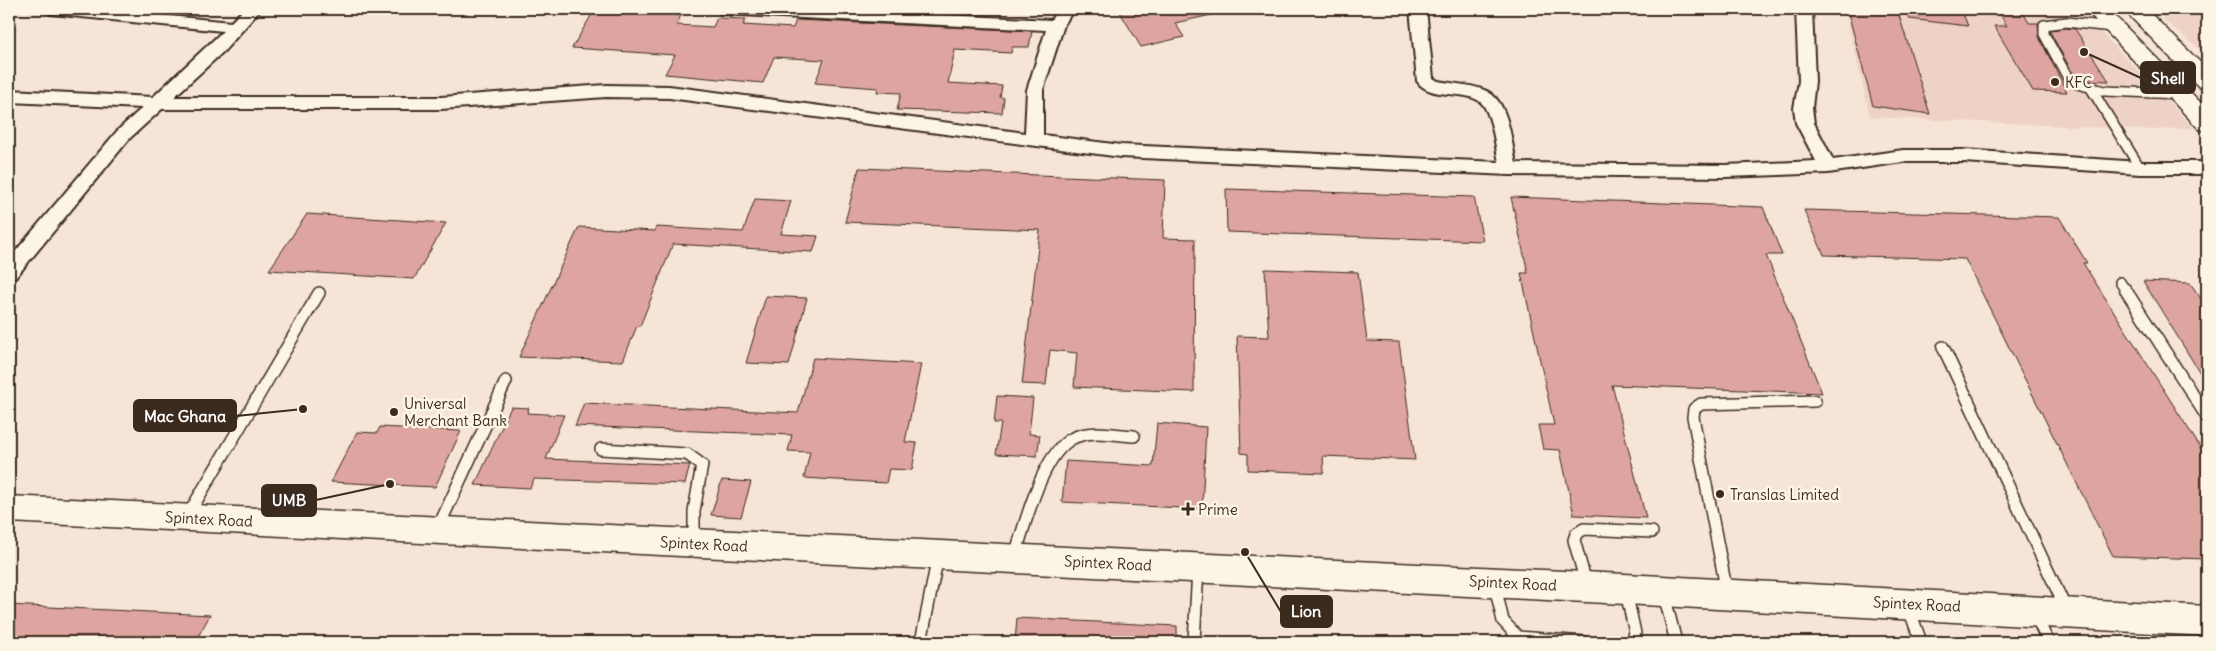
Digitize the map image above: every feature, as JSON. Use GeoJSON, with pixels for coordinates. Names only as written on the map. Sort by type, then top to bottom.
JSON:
{"type":"FeatureCollection","features":[{"type":"Feature","properties":{"kind":"main road"},"geometry":{"type":"LineString","coordinates":[[2096,9],[2205,118]]}},
{"type":"Feature","properties":{"kind":"main road"},"geometry":{"type":"LineString","coordinates":[[2134,9],[2207,82]]}},
{"type":"Feature","properties":{"kind":"main road","name":"Spintex Road"},"geometry":{"type":"LineString","coordinates":[[9,510],[1663,590],[2207,621]]}},
{"type":"Feature","properties":{"kind":"street"},"geometry":{"type":"LineString","coordinates":[[51,9],[235,27]]}},
{"type":"Feature","properties":{"kind":"street"},"geometry":{"type":"LineString","coordinates":[[9,272],[96,166],[253,9]]}},
{"type":"Feature","properties":{"kind":"street"},"geometry":{"type":"LineString","coordinates":[[721,9],[862,13],[1056,24]]}},
{"type":"Feature","properties":{"kind":"street"},"geometry":{"type":"LineString","coordinates":[[1034,141],[1035,90],[1056,24],[1066,9]]}},
{"type":"Feature","properties":{"kind":"street"},"geometry":{"type":"LineString","coordinates":[[1418,9],[1422,68],[1425,81],[1433,86],[1480,94],[1490,101],[1498,117],[1508,169]]}},
{"type":"Feature","properties":{"kind":"street"},"geometry":{"type":"LineString","coordinates":[[1804,9],[1807,82],[1803,108],[1805,123],[1828,167]]}},
{"type":"Feature","properties":{"kind":"street"},"geometry":{"type":"LineString","coordinates":[[9,96],[157,103],[441,103],[606,91],[669,92],[1121,151],[1508,169],[1726,171],[1828,167],[1911,156],[1964,156],[2140,168],[2207,168]]}},
{"type":"Feature","properties":{"kind":"lane"},"geometry":{"type":"LineString","coordinates":[[2113,27],[2059,22],[2044,24],[2044,34],[2067,76],[2077,84],[2092,90],[2179,94]]}},
{"type":"Feature","properties":{"kind":"lane"},"geometry":{"type":"LineString","coordinates":[[2092,90],[2140,168]]}},
{"type":"Feature","properties":{"kind":"lane"},"geometry":{"type":"LineString","coordinates":[[2120,282],[2207,417]]}},
{"type":"Feature","properties":{"kind":"lane"},"geometry":{"type":"LineString","coordinates":[[186,518],[319,293]]}},
{"type":"Feature","properties":{"kind":"lane"},"geometry":{"type":"LineString","coordinates":[[1943,348],[2068,613]]}},
{"type":"Feature","properties":{"kind":"lane"},"geometry":{"type":"LineString","coordinates":[[437,530],[506,382]]}},
{"type":"Feature","properties":{"kind":"lane"},"geometry":{"type":"LineString","coordinates":[[1728,594],[1693,417],[1694,409],[1701,404],[1815,401]]}},
{"type":"Feature","properties":{"kind":"lane"},"geometry":{"type":"LineString","coordinates":[[1014,559],[1045,472],[1056,452],[1071,438],[1088,435],[1134,436]]}},
{"type":"Feature","properties":{"kind":"lane"},"geometry":{"type":"LineString","coordinates":[[601,449],[687,454],[702,465],[694,511],[694,543]]}},
{"type":"Feature","properties":{"kind":"lane"},"geometry":{"type":"LineString","coordinates":[[1586,587],[1574,540],[1576,534],[1584,530],[1652,532]]}},
{"type":"Feature","properties":{"kind":"lane"},"geometry":{"type":"LineString","coordinates":[[922,642],[938,555]]}},
{"type":"Feature","properties":{"kind":"lane"},"geometry":{"type":"LineString","coordinates":[[1194,642],[1198,568]]}},
{"type":"Feature","properties":{"kind":"lane"},"geometry":{"type":"LineString","coordinates":[[1494,582],[1504,625],[1508,632],[1518,637],[1584,642]]}},
{"type":"Feature","properties":{"kind":"lane"},"geometry":{"type":"LineString","coordinates":[[1625,589],[1635,633],[1632,642]]}},
{"type":"Feature","properties":{"kind":"lane"},"geometry":{"type":"LineString","coordinates":[[1663,590],[1676,642]]}},
{"type":"Feature","properties":{"kind":"lane"},"geometry":{"type":"LineString","coordinates":[[1907,603],[1921,642]]}},
{"type":"Feature","properties":{"kind":"lane"},"geometry":{"type":"LineString","coordinates":[[2034,610],[2048,642]]}},
{"type":"Feature","properties":{"kind":"shaded area"},"geometry":{"type":"Polygon","coordinates":[[[1845,9],[2078,9],[2194,128],[2153,130],[1870,117],[1845,9]]]}},
{"type":"Feature","properties":{"kind":"shaded area"},"geometry":{"type":"Polygon","coordinates":[[[2155,9],[2207,9],[2207,55],[2167,23],[2155,9]]]}},
{"type":"Feature","properties":{"kind":"building"},"geometry":{"type":"Polygon","coordinates":[[[595,9],[681,15],[677,25],[713,27],[717,18],[746,19],[743,25],[793,28],[796,20],[1032,31],[1029,47],[1012,47],[1011,53],[955,50],[948,83],[1002,86],[1000,97],[1004,98],[1002,113],[897,110],[901,93],[877,92],[878,88],[815,83],[824,60],[774,57],[763,83],[665,74],[675,55],[572,48],[595,9]]]}},
{"type":"Feature","properties":{"kind":"building"},"geometry":{"type":"Polygon","coordinates":[[[1118,9],[1210,9],[1211,15],[1175,23],[1184,37],[1141,47],[1118,9]]]}},
{"type":"Feature","properties":{"kind":"building"},"geometry":{"type":"Polygon","coordinates":[[[1847,9],[1897,9],[1930,114],[1873,106],[1847,9]]]}},
{"type":"Feature","properties":{"kind":"building"},"geometry":{"type":"Polygon","coordinates":[[[1910,9],[1961,9],[1968,26],[1909,19],[1910,9]]]}},
{"type":"Feature","properties":{"kind":"building"},"geometry":{"type":"Polygon","coordinates":[[[1997,9],[2021,9],[2029,23],[2038,23],[2039,37],[2067,92],[2033,91],[1994,26],[2007,26],[1997,9]]]}},
{"type":"Feature","properties":{"kind":"building"},"geometry":{"type":"Polygon","coordinates":[[[2075,29],[2109,81],[2086,80],[2072,72],[2050,32],[2050,30],[2075,29]]]}},
{"type":"Feature","properties":{"kind":"building"},"geometry":{"type":"Polygon","coordinates":[[[859,168],[1165,180],[1163,238],[1195,239],[1194,392],[1074,387],[1077,353],[1050,350],[1046,385],[1022,384],[1040,230],[845,222],[859,168]]]}},
{"type":"Feature","properties":{"kind":"building"},"geometry":{"type":"Polygon","coordinates":[[[1226,189],[1474,197],[1483,241],[1227,232],[1226,189]]]}},
{"type":"Feature","properties":{"kind":"building"},"geometry":{"type":"Polygon","coordinates":[[[1511,197],[1763,207],[1782,255],[1766,255],[1822,393],[1612,385],[1646,518],[1574,515],[1560,450],[1543,449],[1538,425],[1554,425],[1521,273],[1528,273],[1511,197]]]}},
{"type":"Feature","properties":{"kind":"building"},"geometry":{"type":"Polygon","coordinates":[[[755,199],[791,201],[781,234],[818,236],[813,252],[673,244],[640,326],[637,326],[623,361],[519,357],[579,227],[655,231],[656,227],[743,232],[755,199]]]}},
{"type":"Feature","properties":{"kind":"building"},"geometry":{"type":"Polygon","coordinates":[[[1804,210],[2059,217],[2087,263],[2083,263],[2207,458],[2207,559],[2113,556],[1965,259],[1824,255],[1804,210]]]}},
{"type":"Feature","properties":{"kind":"building"},"geometry":{"type":"Polygon","coordinates":[[[307,214],[446,223],[414,279],[269,270],[307,214]]]}},
{"type":"Feature","properties":{"kind":"building"},"geometry":{"type":"Polygon","coordinates":[[[1265,269],[1358,272],[1367,341],[1399,342],[1415,460],[1323,456],[1324,473],[1248,470],[1248,454],[1241,453],[1237,336],[1269,337],[1265,269]]]}},
{"type":"Feature","properties":{"kind":"building"},"geometry":{"type":"Polygon","coordinates":[[[2143,281],[2190,283],[2207,307],[2207,384],[2143,281]]]}},
{"type":"Feature","properties":{"kind":"building"},"geometry":{"type":"Polygon","coordinates":[[[766,296],[807,298],[789,365],[746,363],[766,296]]]}},
{"type":"Feature","properties":{"kind":"building"},"geometry":{"type":"Polygon","coordinates":[[[813,358],[921,364],[905,442],[917,443],[912,470],[889,469],[886,483],[804,478],[810,452],[788,451],[792,435],[575,426],[584,403],[798,413],[813,358]]]}},
{"type":"Feature","properties":{"kind":"building"},"geometry":{"type":"Polygon","coordinates":[[[997,396],[1033,398],[1029,434],[1040,435],[1037,456],[996,454],[1001,423],[994,423],[997,396]]]}},
{"type":"Feature","properties":{"kind":"building"},"geometry":{"type":"Polygon","coordinates":[[[511,407],[529,408],[527,413],[564,415],[546,459],[690,465],[685,484],[534,479],[530,488],[475,485],[511,407]]]}},
{"type":"Feature","properties":{"kind":"building"},"geometry":{"type":"Polygon","coordinates":[[[1157,423],[1206,427],[1202,509],[1062,502],[1066,461],[1153,466],[1157,423]]]}},
{"type":"Feature","properties":{"kind":"building"},"geometry":{"type":"Polygon","coordinates":[[[380,427],[461,431],[435,487],[331,482],[357,432],[377,433],[380,427]]]}},
{"type":"Feature","properties":{"kind":"building"},"geometry":{"type":"Polygon","coordinates":[[[722,480],[751,482],[741,517],[711,515],[722,480]]]}},
{"type":"Feature","properties":{"kind":"building"},"geometry":{"type":"Polygon","coordinates":[[[9,605],[210,615],[195,642],[9,642],[9,605]]]}},
{"type":"Feature","properties":{"kind":"building"},"geometry":{"type":"Polygon","coordinates":[[[1017,618],[1177,626],[1177,642],[1015,642],[1017,618]]]}},
{"type":"Feature","properties":{"kind":"place","name":"Shell"},"geometry":{"type":"Point","coordinates":[2084,52]}},
{"type":"Feature","properties":{"kind":"place","name":"KFC"},"geometry":{"type":"Point","coordinates":[2055,82]}},
{"type":"Feature","properties":{"kind":"place","name":"Mac Ghana"},"geometry":{"type":"Point","coordinates":[303,409]}},
{"type":"Feature","properties":{"kind":"place","name":"Universal Merchant Bank"},"geometry":{"type":"Point","coordinates":[394,412]}},
{"type":"Feature","properties":{"kind":"place","name":"UMB"},"geometry":{"type":"Point","coordinates":[390,484]}},
{"type":"Feature","properties":{"kind":"place","name":"Translas Limited"},"geometry":{"type":"Point","coordinates":[1720,494]}},
{"type":"Feature","properties":{"kind":"place","name":"Prime"},"geometry":{"type":"Point","coordinates":[1188,509]}},
{"type":"Feature","properties":{"kind":"place","name":"Lion"},"geometry":{"type":"Point","coordinates":[1245,552]}}]}
